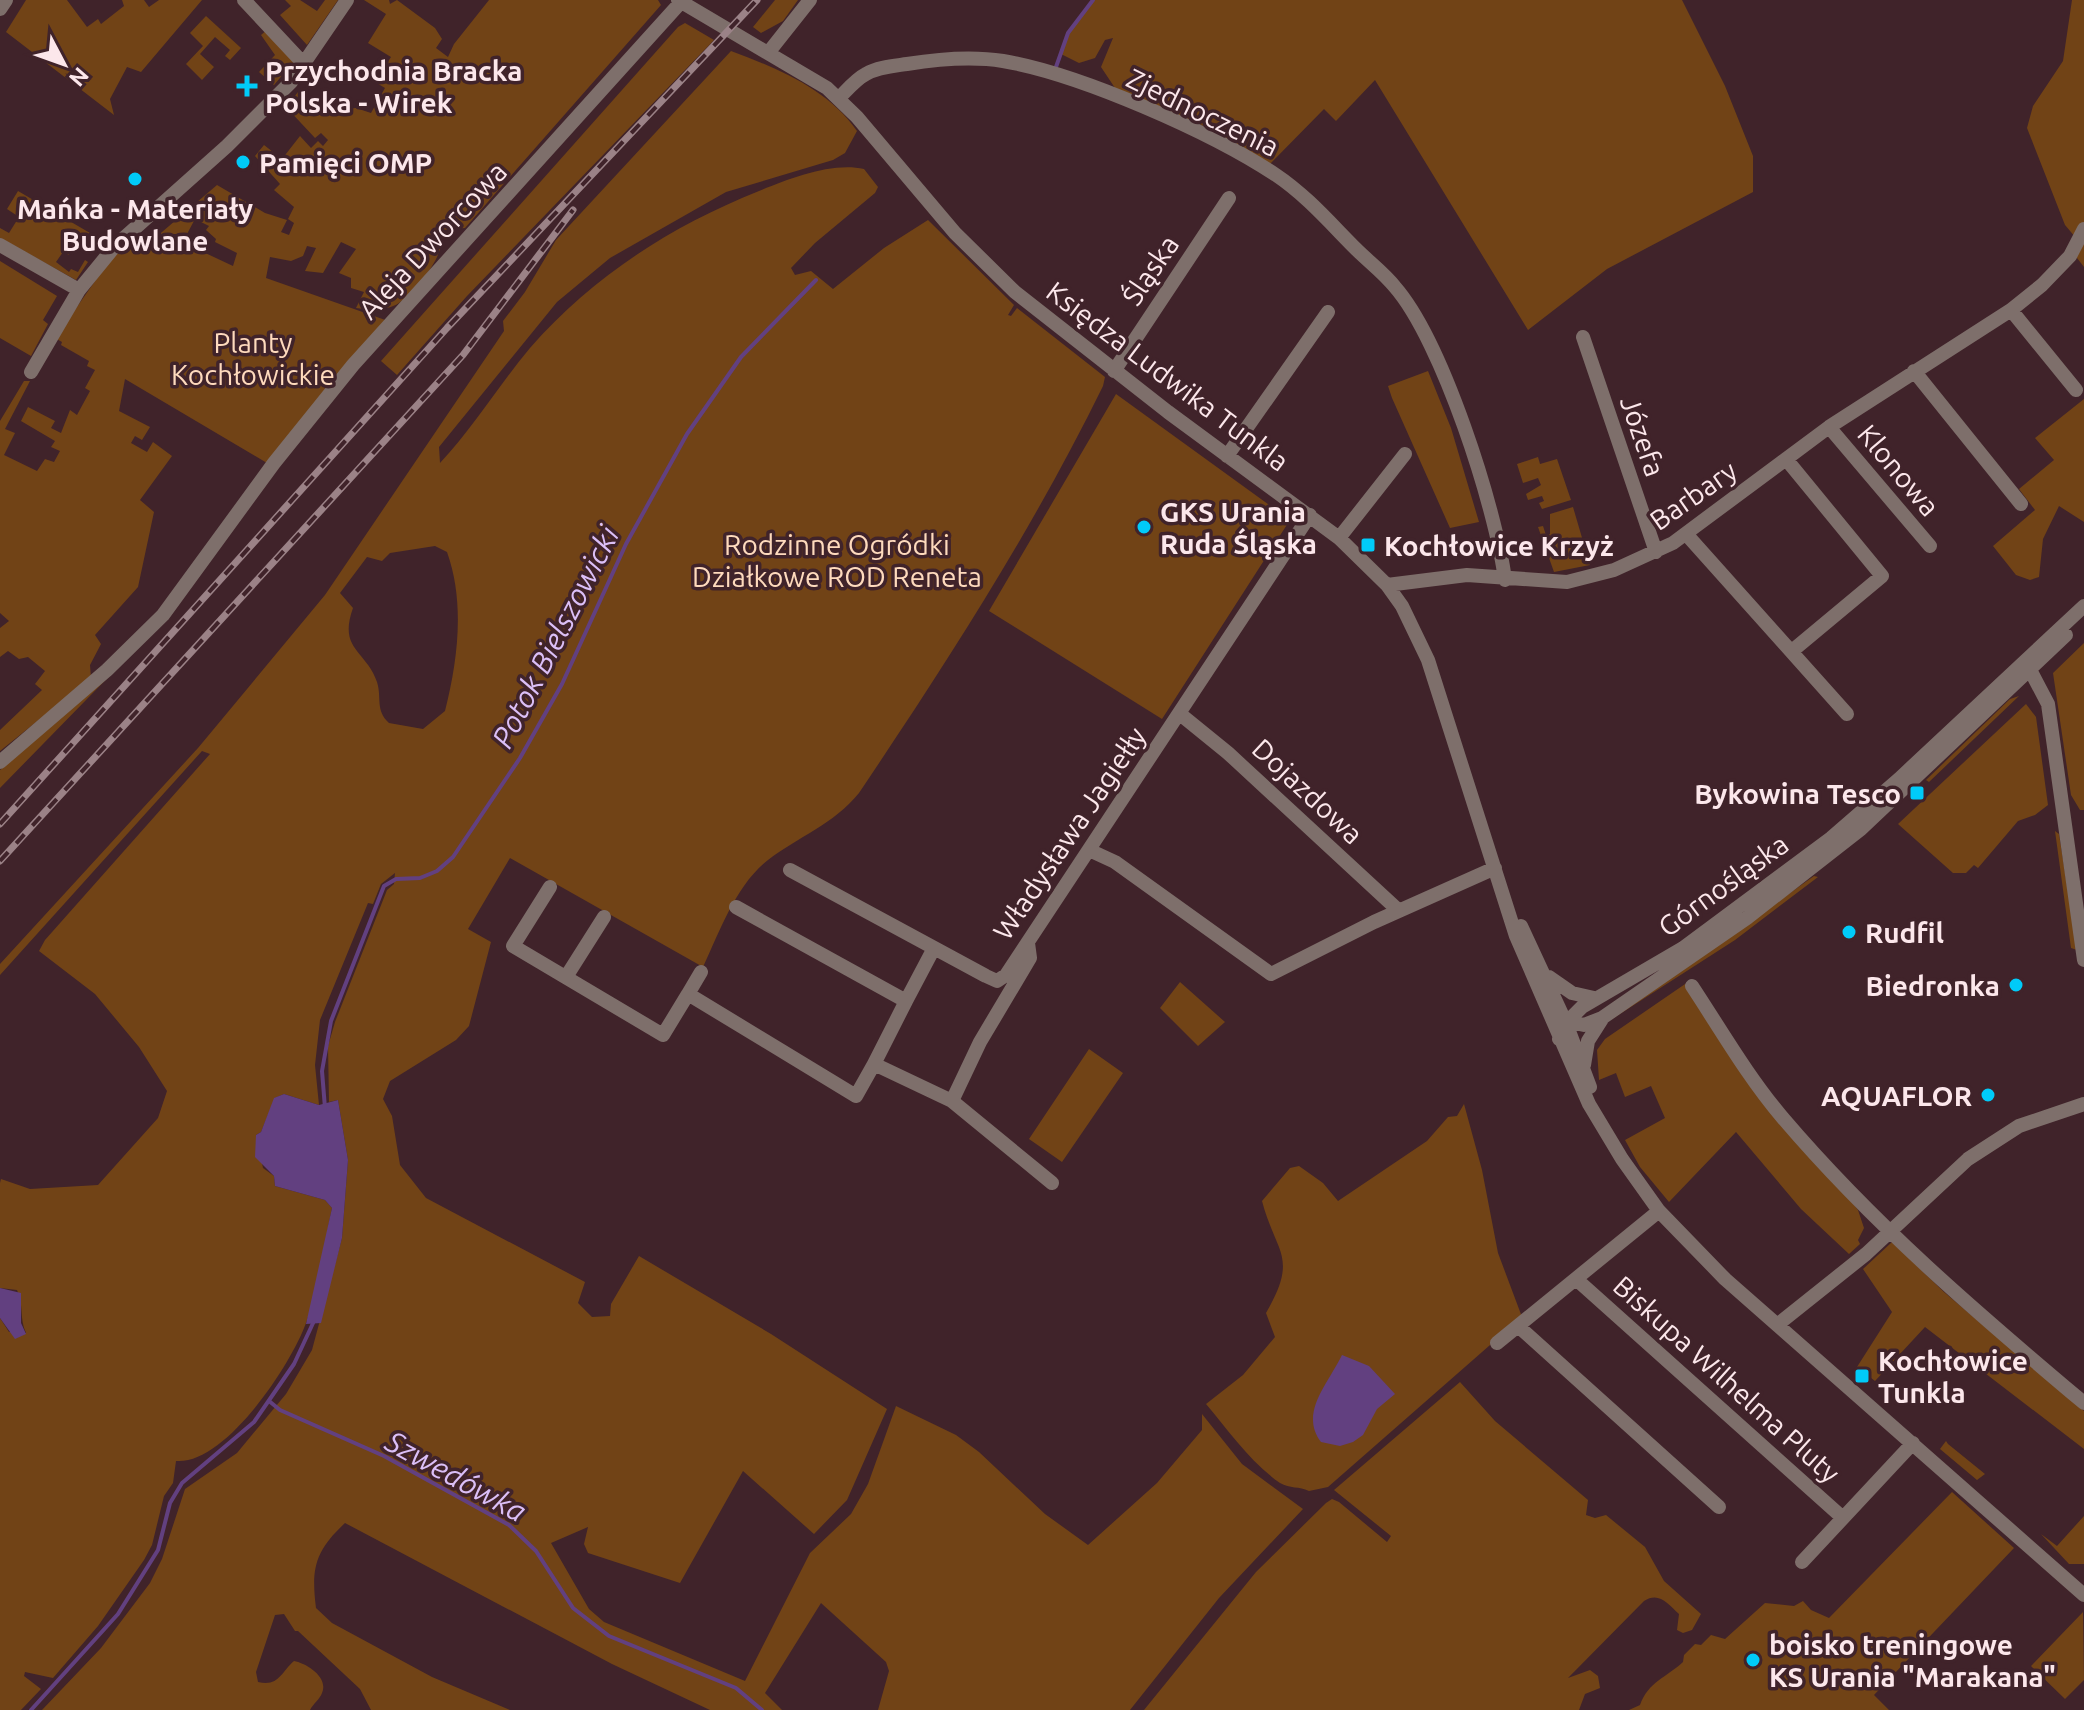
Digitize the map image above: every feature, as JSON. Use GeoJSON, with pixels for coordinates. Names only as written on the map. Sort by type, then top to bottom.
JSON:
{"type":"FeatureCollection","features":[{"type":"Feature","properties":{"kind":"street"},"geometry":{"type":"LineString","coordinates":[[0,9],[6,0]]}},
{"type":"Feature","properties":{"kind":"street"},"geometry":{"type":"LineString","coordinates":[[244,0],[303,63]]}},
{"type":"Feature","properties":{"kind":"street"},"geometry":{"type":"LineString","coordinates":[[31,372],[79,290],[115,246],[227,146],[291,82],[347,0]]}},
{"type":"Feature","properties":{"kind":"street"},"geometry":{"type":"LineString","coordinates":[[768,53],[810,0]]}},
{"type":"Feature","properties":{"kind":"street","name":"Księdza Ludwika Tunkla"},"geometry":{"type":"LineString","coordinates":[[680,1],[839,98],[989,268],[1114,371],[1339,538],[1387,585],[1402,606],[1428,660],[1520,947],[1559,1039],[1603,1130],[1659,1211],[1695,1250],[2084,1595]]}},
{"type":"Feature","properties":{"kind":"street","name":"Aleja Dworcowa"},"geometry":{"type":"LineString","coordinates":[[0,762],[107,670],[163,615],[274,463],[344,375],[680,1]]}},
{"type":"Feature","properties":{"kind":"street","name":"Zjednoczenia"},"geometry":{"type":"LineString","coordinates":[[839,98],[861,77],[879,69],[936,61],[1001,61],[1052,74],[1143,109],[1209,138],[1278,177],[1395,287],[1409,309],[1444,373],[1459,415],[1492,520],[1505,580]]}},
{"type":"Feature","properties":{"kind":"street","name":"Śląska"},"geometry":{"type":"LineString","coordinates":[[1114,371],[1229,198]]}},
{"type":"Feature","properties":{"kind":"street","name":"Barbary"},"geometry":{"type":"LineString","coordinates":[[1387,585],[1467,575],[1545,583],[1578,580],[1614,570],[1656,552],[1687,535],[1829,427],[2011,310],[2042,285],[2070,256],[2084,229]]}},
{"type":"Feature","properties":{"kind":"street"},"geometry":{"type":"LineString","coordinates":[[0,245],[79,290]]}},
{"type":"Feature","properties":{"kind":"street"},"geometry":{"type":"LineString","coordinates":[[2011,310],[2076,390]]}},
{"type":"Feature","properties":{"kind":"street"},"geometry":{"type":"LineString","coordinates":[[1227,456],[1328,312]]}},
{"type":"Feature","properties":{"kind":"street","name":"Józefa"},"geometry":{"type":"LineString","coordinates":[[1583,337],[1656,552]]}},
{"type":"Feature","properties":{"kind":"street"},"geometry":{"type":"LineString","coordinates":[[1914,371],[2021,504]]}},
{"type":"Feature","properties":{"kind":"street","name":"Klonowa"},"geometry":{"type":"LineString","coordinates":[[1829,427],[1930,546]]}},
{"type":"Feature","properties":{"kind":"street"},"geometry":{"type":"LineString","coordinates":[[1339,538],[1405,454]]}},
{"type":"Feature","properties":{"kind":"street"},"geometry":{"type":"LineString","coordinates":[[1786,459],[1882,576],[1792,651]]}},
{"type":"Feature","properties":{"kind":"street","name":"Władysława Jagiełły"},"geometry":{"type":"LineString","coordinates":[[790,870],[997,981],[1006,975],[1310,515]]}},
{"type":"Feature","properties":{"kind":"street"},"geometry":{"type":"LineString","coordinates":[[1687,535],[1847,714]]}},
{"type":"Feature","properties":{"kind":"street"},"geometry":{"type":"LineString","coordinates":[[1402,606],[1425,578]]}},
{"type":"Feature","properties":{"kind":"street","name":"Górnośląska"},"geometry":{"type":"LineString","coordinates":[[1566,1023],[1584,1025],[1602,1018],[1747,918],[1861,829],[2084,606]]}},
{"type":"Feature","properties":{"kind":"street","name":"Górnośląska"},"geometry":{"type":"LineString","coordinates":[[1559,1039],[1566,1023],[1594,998],[1683,948],[1798,865],[2084,618]]}},
{"type":"Feature","properties":{"kind":"street"},"geometry":{"type":"LineString","coordinates":[[2028,664],[2048,704],[2084,960]]}},
{"type":"Feature","properties":{"kind":"street","name":"Dojazdowa"},"geometry":{"type":"LineString","coordinates":[[1180,714],[1228,753],[1398,910]]}},
{"type":"Feature","properties":{"kind":"street"},"geometry":{"type":"LineString","coordinates":[[1089,850],[1115,862],[1271,974],[1398,910],[1495,868]]}},
{"type":"Feature","properties":{"kind":"street","name":"Księdza Ludwika Tunkla"},"geometry":{"type":"LineString","coordinates":[[1501,884],[1566,1023],[1603,1130]]}},
{"type":"Feature","properties":{"kind":"street"},"geometry":{"type":"LineString","coordinates":[[550,887],[513,946],[663,1035],[701,972]]}},
{"type":"Feature","properties":{"kind":"street"},"geometry":{"type":"LineString","coordinates":[[736,907],[906,1001]]}},
{"type":"Feature","properties":{"kind":"street"},"geometry":{"type":"LineString","coordinates":[[566,977],[604,917]]}},
{"type":"Feature","properties":{"kind":"street"},"geometry":{"type":"LineString","coordinates":[[952,1101],[980,1042],[1030,958],[1028,943]]}},
{"type":"Feature","properties":{"kind":"street"},"geometry":{"type":"LineString","coordinates":[[688,994],[856,1096],[934,948]]}},
{"type":"Feature","properties":{"kind":"street"},"geometry":{"type":"LineString","coordinates":[[1544,973],[1563,989],[1594,998]]}},
{"type":"Feature","properties":{"kind":"street"},"geometry":{"type":"LineString","coordinates":[[1692,986],[1780,1115],[1941,1282],[2084,1403]]}},
{"type":"Feature","properties":{"kind":"street"},"geometry":{"type":"LineString","coordinates":[[1549,1014],[1566,1023]]}},
{"type":"Feature","properties":{"kind":"street"},"geometry":{"type":"LineString","coordinates":[[1584,1070],[1588,1041],[1602,1018]]}},
{"type":"Feature","properties":{"kind":"street"},"geometry":{"type":"LineString","coordinates":[[874,1064],[952,1101],[962,1113],[1052,1183]]}},
{"type":"Feature","properties":{"kind":"street"},"geometry":{"type":"LineString","coordinates":[[1777,1325],[1890,1232],[1968,1159],[2019,1126],[2084,1104]]}},
{"type":"Feature","properties":{"kind":"street"},"geometry":{"type":"LineString","coordinates":[[1497,1343],[1659,1211]]}},
{"type":"Feature","properties":{"kind":"street","name":"Biskupa Wilhelma Pluty"},"geometry":{"type":"LineString","coordinates":[[1576,1279],[1843,1518]]}},
{"type":"Feature","properties":{"kind":"street"},"geometry":{"type":"LineString","coordinates":[[1518,1326],[1719,1507]]}},
{"type":"Feature","properties":{"kind":"street"},"geometry":{"type":"LineString","coordinates":[[1802,1562],[1913,1443]]}},
{"type":"Feature","properties":{"kind":"green space"},"geometry":{"type":"Polygon","coordinates":[[[26,0],[67,0],[87,27],[98,19],[101,24],[124,6],[122,0],[144,0],[149,7],[159,0],[202,0],[141,72],[127,67],[110,99],[114,115],[6,32],[26,0]]]}},
{"type":"Feature","properties":{"kind":"green space"},"geometry":{"type":"Polygon","coordinates":[[[285,0],[300,0],[317,11],[325,0],[338,0],[307,45],[280,15],[291,6],[285,0]]]}},
{"type":"Feature","properties":{"kind":"green space","name":"Planty Kochłowickie"},"geometry":{"type":"Polygon","coordinates":[[[364,0],[389,0],[390,4],[397,0],[435,28],[442,39],[436,48],[448,57],[454,44],[489,0],[658,0],[661,5],[465,228],[441,230],[442,239],[436,260],[422,280],[399,303],[384,309],[356,308],[364,292],[351,288],[351,278],[339,273],[356,249],[341,242],[323,273],[305,271],[316,248],[307,246],[303,256],[291,261],[270,257],[266,278],[391,322],[267,463],[125,379],[119,411],[150,427],[142,440],[135,436],[131,443],[147,452],[153,442],[172,456],[140,500],[154,512],[138,587],[95,635],[101,644],[90,665],[91,678],[0,751],[0,730],[42,690],[35,684],[45,671],[28,657],[19,659],[8,651],[0,657],[0,628],[9,621],[0,613],[0,421],[24,381],[30,381],[5,429],[15,433],[4,455],[37,471],[45,459],[54,462],[60,451],[51,447],[55,441],[21,421],[28,407],[55,421],[51,428],[61,433],[70,410],[77,415],[90,391],[85,388],[95,370],[87,366],[89,361],[61,345],[62,342],[55,338],[131,230],[155,238],[217,185],[265,213],[287,220],[281,232],[289,235],[294,223],[288,219],[294,207],[274,190],[280,184],[255,156],[264,145],[282,159],[300,136],[311,148],[318,141],[323,146],[328,140],[321,133],[315,138],[286,107],[298,92],[330,110],[356,108],[371,113],[385,88],[375,82],[391,57],[368,43],[386,14],[364,0]],[[195,219],[187,234],[171,234],[165,242],[184,243],[233,266],[237,253],[215,242],[216,239],[206,230],[209,226],[195,219]]]}},
{"type":"Feature","properties":{"kind":"green space"},"geometry":{"type":"Polygon","coordinates":[[[775,0],[798,0],[783,21],[761,33],[753,27],[775,0]]]}},
{"type":"Feature","properties":{"kind":"green space"},"geometry":{"type":"Polygon","coordinates":[[[1093,0],[1682,0],[1725,86],[1753,156],[1753,192],[1607,269],[1528,330],[1375,80],[1336,121],[1324,109],[1270,164],[1198,123],[1115,88],[1101,67],[1113,38],[1105,40],[1095,58],[1079,63],[1061,54],[1068,33],[1093,0]]]}},
{"type":"Feature","properties":{"kind":"green space"},"geometry":{"type":"Polygon","coordinates":[[[2072,0],[2084,0],[2084,267],[2077,258],[2076,238],[2065,225],[2027,128],[2033,106],[2063,61],[2072,0]]]}},
{"type":"Feature","properties":{"kind":"green space"},"geometry":{"type":"Polygon","coordinates":[[[206,16],[241,48],[230,60],[225,56],[230,50],[215,37],[200,54],[214,67],[202,80],[186,64],[203,46],[190,33],[206,16]]]}},
{"type":"Feature","properties":{"kind":"green space"},"geometry":{"type":"Polygon","coordinates":[[[685,23],[714,40],[467,296],[397,375],[381,361],[678,27],[685,23]]]}},
{"type":"Feature","properties":{"kind":"green space"},"geometry":{"type":"Polygon","coordinates":[[[268,29],[296,59],[274,85],[259,72],[275,55],[261,35],[268,29]]]}},
{"type":"Feature","properties":{"kind":"green space","name":"Rodzinne Ogródki Działkowe ROD Reneta"},"geometry":{"type":"Polygon","coordinates":[[[731,51],[783,73],[817,92],[832,103],[857,131],[845,153],[833,160],[726,192],[610,258],[557,302],[439,447],[440,463],[530,348],[606,276],[664,237],[726,205],[797,177],[838,168],[864,169],[878,187],[791,268],[795,275],[811,271],[833,289],[884,248],[928,220],[1014,305],[1008,315],[1011,316],[1017,308],[1105,377],[1076,439],[1018,543],[859,793],[838,813],[757,870],[730,909],[703,967],[510,858],[468,929],[491,942],[469,1026],[456,1040],[390,1081],[383,1099],[392,1116],[400,1165],[426,1198],[585,1282],[578,1303],[592,1317],[610,1316],[611,1304],[639,1256],[771,1334],[887,1409],[847,1500],[814,1534],[743,1471],[680,1583],[588,1553],[584,1544],[588,1527],[551,1543],[589,1609],[604,1622],[745,1681],[810,1553],[851,1514],[868,1484],[896,1406],[956,1435],[979,1452],[1045,1514],[1088,1545],[1157,1483],[1202,1430],[1202,1414],[1242,1464],[1303,1509],[1219,1598],[1130,1710],[878,1710],[889,1671],[886,1662],[821,1603],[765,1693],[782,1710],[710,1710],[612,1664],[345,1523],[327,1542],[317,1561],[314,1582],[316,1608],[332,1623],[432,1677],[510,1710],[371,1710],[360,1689],[295,1631],[284,1614],[275,1615],[256,1672],[258,1682],[271,1682],[279,1678],[294,1661],[304,1665],[319,1676],[323,1687],[310,1710],[42,1710],[101,1648],[150,1583],[162,1559],[185,1489],[237,1453],[286,1394],[312,1350],[342,1238],[348,1160],[338,1100],[329,1102],[328,1046],[387,890],[394,884],[395,873],[381,884],[373,904],[368,903],[320,1020],[315,1065],[319,1105],[284,1094],[275,1098],[261,1132],[256,1135],[263,1168],[274,1176],[275,1186],[325,1200],[332,1208],[314,1295],[298,1341],[271,1386],[235,1430],[215,1447],[195,1458],[176,1461],[173,1483],[164,1496],[152,1545],[98,1626],[53,1678],[25,1672],[24,1676],[41,1689],[21,1710],[0,1710],[0,1318],[9,1332],[26,1333],[17,1290],[0,1288],[1,1179],[30,1189],[98,1185],[158,1118],[167,1091],[139,1047],[95,994],[39,951],[45,940],[210,754],[202,751],[0,975],[0,964],[198,748],[325,595],[504,331],[503,321],[525,292],[556,240],[731,51]],[[435,546],[390,553],[382,561],[367,557],[340,593],[353,608],[349,622],[351,641],[372,671],[382,713],[389,723],[423,729],[445,711],[458,631],[456,591],[447,552],[435,546]]]}},
{"type":"Feature","properties":{"kind":"green space"},"geometry":{"type":"Polygon","coordinates":[[[18,191],[90,233],[100,244],[93,254],[75,234],[69,255],[63,252],[56,262],[69,272],[71,269],[78,272],[85,260],[88,262],[76,280],[0,238],[0,228],[9,233],[19,217],[7,209],[18,191]]]}},
{"type":"Feature","properties":{"kind":"green space"},"geometry":{"type":"Polygon","coordinates":[[[0,261],[57,296],[43,320],[48,324],[31,356],[0,338],[0,261]]]}},
{"type":"Feature","properties":{"kind":"green space"},"geometry":{"type":"Polygon","coordinates":[[[1428,371],[1451,428],[1479,522],[1450,528],[1392,398],[1388,386],[1428,371]]]}},
{"type":"Feature","properties":{"kind":"green space"},"geometry":{"type":"Polygon","coordinates":[[[1116,394],[1290,520],[1162,719],[989,611],[1116,394]]]}},
{"type":"Feature","properties":{"kind":"green space"},"geometry":{"type":"Polygon","coordinates":[[[2084,399],[2084,522],[2059,506],[2043,539],[2039,577],[2030,580],[2016,575],[1993,546],[2035,510],[2019,489],[2054,460],[2035,438],[2084,399]]]}},
{"type":"Feature","properties":{"kind":"green space"},"geometry":{"type":"Polygon","coordinates":[[[1538,457],[1540,464],[1557,459],[1571,500],[1542,509],[1539,503],[1544,501],[1542,496],[1528,500],[1526,494],[1541,485],[1538,478],[1523,483],[1517,464],[1538,457]]]}},
{"type":"Feature","properties":{"kind":"green space"},"geometry":{"type":"Polygon","coordinates":[[[1573,507],[1590,565],[1554,572],[1538,527],[1543,526],[1546,535],[1550,534],[1550,514],[1573,507]]]}},
{"type":"Feature","properties":{"kind":"green space"},"geometry":{"type":"Polygon","coordinates":[[[2084,643],[2084,810],[2080,810],[2071,795],[2053,673],[2084,643]]]}},
{"type":"Feature","properties":{"kind":"green space"},"geometry":{"type":"Polygon","coordinates":[[[129,656],[0,788],[0,770],[129,656]]]}},
{"type":"Feature","properties":{"kind":"green space"},"geometry":{"type":"Polygon","coordinates":[[[2019,696],[1929,782],[1926,780],[2010,699],[2019,696]]]}},
{"type":"Feature","properties":{"kind":"green space"},"geometry":{"type":"Polygon","coordinates":[[[2026,704],[2036,717],[2048,805],[2035,815],[2018,821],[1978,868],[1974,865],[1966,873],[1953,873],[1898,824],[2026,704]]]}},
{"type":"Feature","properties":{"kind":"green space"},"geometry":{"type":"Polygon","coordinates":[[[2055,831],[2059,834],[2077,950],[2071,948],[2055,831]]]}},
{"type":"Feature","properties":{"kind":"green space"},"geometry":{"type":"Polygon","coordinates":[[[1814,876],[1818,877],[1735,940],[1609,1021],[1814,876]]]}},
{"type":"Feature","properties":{"kind":"green space"},"geometry":{"type":"Polygon","coordinates":[[[1180,982],[1225,1022],[1198,1046],[1160,1008],[1180,982]]]}},
{"type":"Feature","properties":{"kind":"green space"},"geometry":{"type":"Polygon","coordinates":[[[1688,982],[1724,1036],[1858,1210],[1864,1228],[1858,1240],[1860,1244],[1849,1254],[1801,1209],[1736,1132],[1669,1202],[1640,1167],[1625,1140],[1665,1118],[1651,1086],[1625,1097],[1616,1073],[1599,1080],[1597,1050],[1605,1039],[1688,982]]]}},
{"type":"Feature","properties":{"kind":"green space"},"geometry":{"type":"Polygon","coordinates":[[[1089,1049],[1123,1073],[1062,1162],[1029,1139],[1089,1049]]]}},
{"type":"Feature","properties":{"kind":"green space"},"geometry":{"type":"Polygon","coordinates":[[[1464,1104],[1482,1170],[1498,1253],[1522,1317],[1328,1487],[1309,1491],[1284,1485],[1250,1456],[1206,1404],[1243,1375],[1275,1337],[1266,1313],[1276,1294],[1283,1266],[1262,1201],[1290,1168],[1299,1166],[1323,1183],[1338,1201],[1427,1141],[1448,1117],[1457,1116],[1464,1104]]]}},
{"type":"Feature","properties":{"kind":"green space"},"geometry":{"type":"Polygon","coordinates":[[[1892,1242],[1944,1292],[2084,1411],[2084,1449],[1925,1327],[1875,1381],[1857,1367],[1892,1312],[1863,1269],[1892,1242]]]}},
{"type":"Feature","properties":{"kind":"green space"},"geometry":{"type":"Polygon","coordinates":[[[1460,1382],[1495,1421],[1588,1500],[1586,1515],[1595,1518],[1606,1515],[1645,1547],[1664,1581],[1701,1614],[1692,1630],[1683,1633],[1677,1630],[1679,1614],[1663,1600],[1654,1597],[1644,1601],[1568,1678],[1590,1670],[1598,1676],[1600,1688],[1585,1694],[1579,1710],[1144,1710],[1256,1572],[1326,1503],[1332,1499],[1339,1502],[1387,1542],[1391,1536],[1334,1490],[1460,1382]]]}},
{"type":"Feature","properties":{"kind":"green space"},"geometry":{"type":"Polygon","coordinates":[[[1946,1441],[1985,1474],[1977,1480],[1940,1449],[1946,1441]]]}},
{"type":"Feature","properties":{"kind":"green space"},"geometry":{"type":"Polygon","coordinates":[[[1952,1492],[2014,1548],[1874,1695],[1889,1710],[1629,1710],[1640,1705],[1653,1685],[1683,1662],[1684,1655],[1695,1644],[1701,1645],[1711,1635],[1725,1639],[1765,1603],[1794,1606],[1803,1601],[1811,1610],[1829,1618],[1952,1492]]]}},
{"type":"Feature","properties":{"kind":"green space"},"geometry":{"type":"Polygon","coordinates":[[[2084,1516],[2084,1564],[2069,1564],[2041,1534],[2057,1546],[2084,1516]]]}},
{"type":"Feature","properties":{"kind":"green space"},"geometry":{"type":"Polygon","coordinates":[[[2083,1612],[2084,1680],[2065,1699],[2031,1666],[2083,1612]]]}},
{"type":"Feature","properties":{"kind":"shaded area"},"geometry":{"type":"Polygon","coordinates":[[[284,1094],[319,1105],[338,1100],[348,1160],[342,1238],[321,1323],[306,1324],[332,1208],[325,1200],[275,1186],[274,1176],[255,1157],[256,1135],[261,1132],[274,1098],[284,1094]]]}},
{"type":"Feature","properties":{"kind":"shaded area"},"geometry":{"type":"Polygon","coordinates":[[[0,1288],[21,1293],[21,1323],[26,1334],[15,1339],[0,1318],[0,1288]]]}},
{"type":"Feature","properties":{"kind":"shaded area"},"geometry":{"type":"Polygon","coordinates":[[[1342,1355],[1369,1366],[1395,1394],[1377,1409],[1363,1435],[1340,1446],[1321,1442],[1313,1420],[1318,1398],[1342,1355]]]}},
{"type":"Feature","properties":{"kind":"waterway","name":"Potok Bielszowicki"},"geometry":{"type":"LineString","coordinates":[[1056,67],[1068,33],[1093,0]]}},
{"type":"Feature","properties":{"kind":"waterway","name":"Potok Bielszowicki"},"geometry":{"type":"LineString","coordinates":[[325,1108],[322,1071],[331,1021],[384,886],[396,879],[420,878],[437,871],[453,857],[520,758],[562,684],[626,544],[687,434],[741,357],[816,280]]}},
{"type":"Feature","properties":{"kind":"waterway","name":"Potok Bielszowicki"},"geometry":{"type":"LineString","coordinates":[[31,1710],[118,1614],[158,1550],[170,1503],[182,1483],[254,1422],[294,1364],[314,1321]]}},
{"type":"Feature","properties":{"kind":"waterway","name":"Szwedówka"},"geometry":{"type":"LineString","coordinates":[[269,1401],[280,1410],[384,1456],[509,1525],[536,1551],[573,1608],[609,1636],[736,1688],[762,1710]]}},
{"type":"Feature","properties":{"kind":"railway"},"geometry":{"type":"LineString","coordinates":[[0,824],[447,328],[757,0]]}},
{"type":"Feature","properties":{"kind":"railway"},"geometry":{"type":"LineString","coordinates":[[0,861],[463,355],[573,210]]}},
{"type":"Feature","properties":{"kind":"place","name":"Przychodnia Bracka Polska - Wirek"},"geometry":{"type":"Point","coordinates":[247,86]}},
{"type":"Feature","properties":{"kind":"place","name":"Pamięci OMP"},"geometry":{"type":"Point","coordinates":[243,162]}},
{"type":"Feature","properties":{"kind":"place","name":"Mańka - Materiały Budowlane"},"geometry":{"type":"Point","coordinates":[135,179]}},
{"type":"Feature","properties":{"kind":"place","name":"GKS Urania Ruda Śląska"},"geometry":{"type":"Point","coordinates":[1144,527]}},
{"type":"Feature","properties":{"kind":"place","name":"Kochłowice Krzyż"},"geometry":{"type":"Point","coordinates":[1368,545]}},
{"type":"Feature","properties":{"kind":"place","name":"Bykowina Tesco"},"geometry":{"type":"Point","coordinates":[1917,793]}},
{"type":"Feature","properties":{"kind":"place","name":"Rudfil"},"geometry":{"type":"Point","coordinates":[1849,932]}},
{"type":"Feature","properties":{"kind":"place","name":"Biedronka"},"geometry":{"type":"Point","coordinates":[2016,985]}},
{"type":"Feature","properties":{"kind":"place","name":"AQUAFLOR"},"geometry":{"type":"Point","coordinates":[1988,1095]}},
{"type":"Feature","properties":{"kind":"place","name":"Kochłowice Tunkla"},"geometry":{"type":"Point","coordinates":[1862,1376]}},
{"type":"Feature","properties":{"kind":"place","name":"boisko treningowe KS Urania \"Marakana\""},"geometry":{"type":"Point","coordinates":[1753,1660]}}]}
